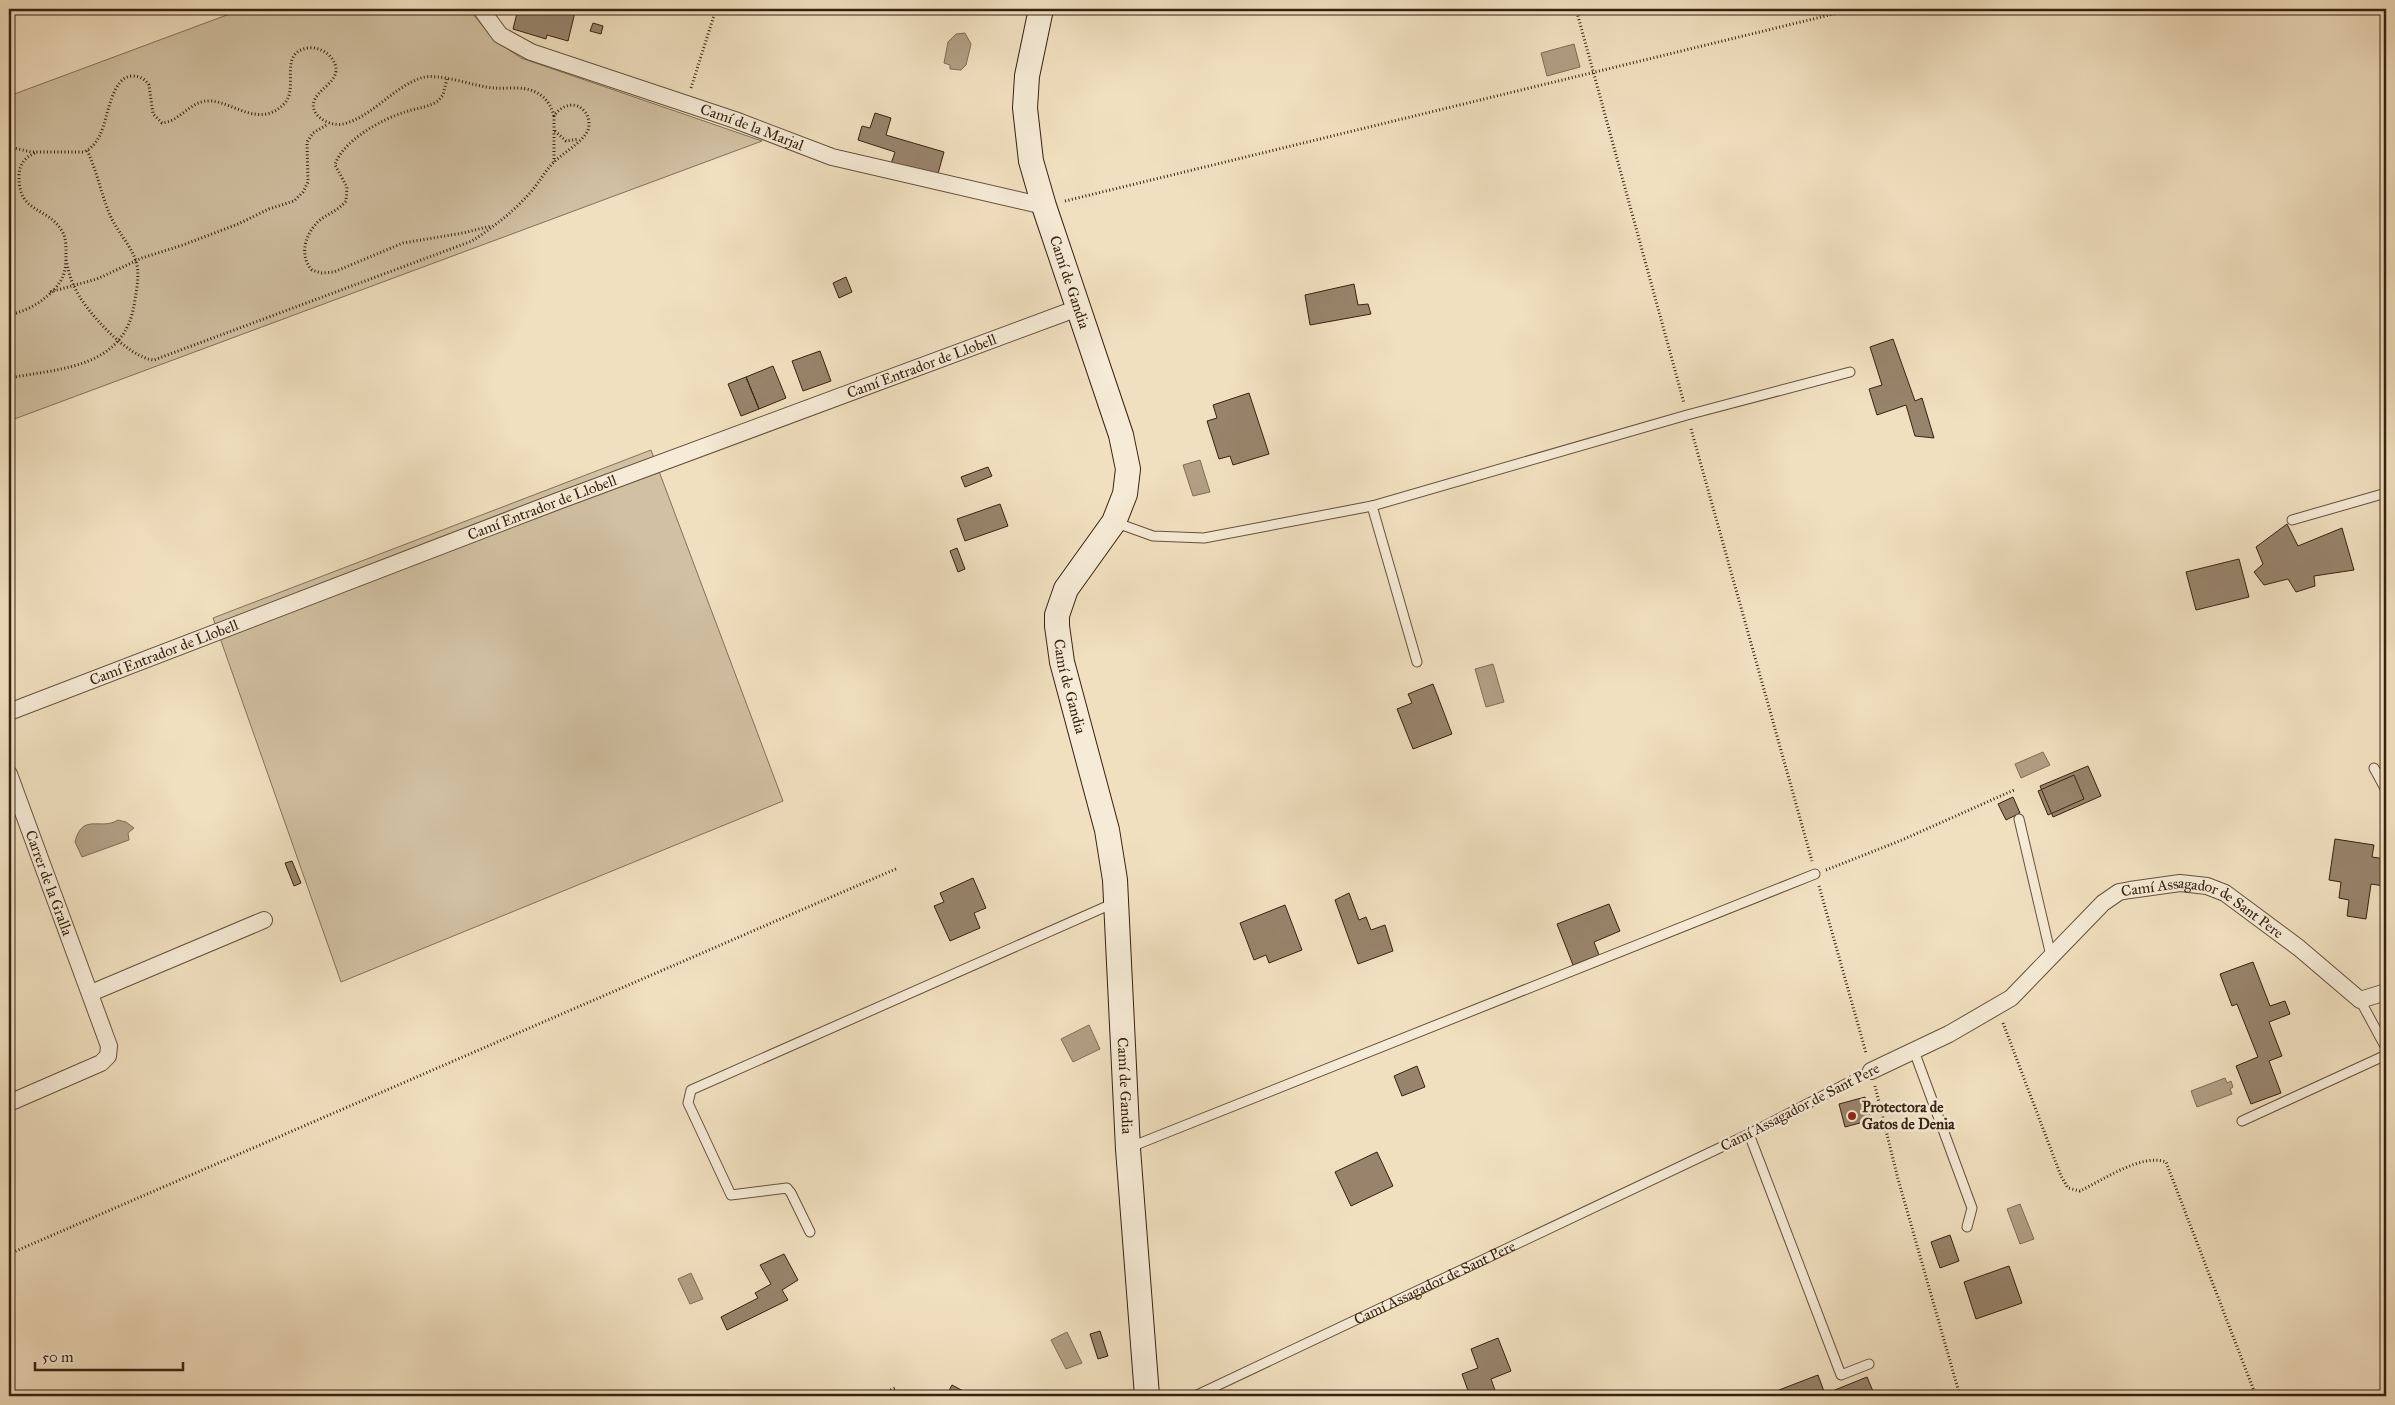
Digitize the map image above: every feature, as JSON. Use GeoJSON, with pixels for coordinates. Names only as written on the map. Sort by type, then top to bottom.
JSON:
{"type":"FeatureCollection","features":[{"type":"Feature","properties":{"kind":"main road","name":"Camí de Gandia"},"geometry":{"type":"LineString","coordinates":[[1041,9],[1027,76],[1025,108],[1031,160],[1044,206],[1126,457],[1128,481],[1114,522],[1066,589],[1057,615],[1056,626],[1062,662],[1112,855],[1128,1148],[1147,1396]]}},
{"type":"Feature","properties":{"kind":"street","name":"Camí de la Marjal"},"geometry":{"type":"LineString","coordinates":[[481,9],[500,35],[518,46],[856,163],[1044,206]]}},
{"type":"Feature","properties":{"kind":"street","name":"Camí Entrador de Llobell"},"geometry":{"type":"LineString","coordinates":[[9,712],[558,501],[1078,308]]}},
{"type":"Feature","properties":{"kind":"street","name":"Carrer de la Gralla"},"geometry":{"type":"LineString","coordinates":[[9,774],[109,1046],[108,1056],[101,1063],[9,1103]]}},
{"type":"Feature","properties":{"kind":"street","name":"Camí Assagador de Sant Pere"},"geometry":{"type":"LineString","coordinates":[[1871,1071],[1914,1051],[2011,998],[2112,896],[2130,890],[2180,882],[2194,883],[2225,893],[2299,948],[2360,1000]]}},
{"type":"Feature","properties":{"kind":"street"},"geometry":{"type":"LineString","coordinates":[[91,993],[264,920]]}},
{"type":"Feature","properties":{"kind":"street"},"geometry":{"type":"LineString","coordinates":[[2360,1000],[2386,992]]}},
{"type":"Feature","properties":{"kind":"lane"},"geometry":{"type":"LineString","coordinates":[[1114,522],[1153,536],[1204,538],[1372,506],[1687,415],[1850,372]]}},
{"type":"Feature","properties":{"kind":"lane"},"geometry":{"type":"LineString","coordinates":[[2292,520],[2386,493]]}},
{"type":"Feature","properties":{"kind":"lane"},"geometry":{"type":"LineString","coordinates":[[1372,506],[1417,662]]}},
{"type":"Feature","properties":{"kind":"lane"},"geometry":{"type":"LineString","coordinates":[[2374,768],[2386,790]]}},
{"type":"Feature","properties":{"kind":"lane"},"geometry":{"type":"LineString","coordinates":[[2019,819],[2051,956]]}},
{"type":"Feature","properties":{"kind":"lane"},"geometry":{"type":"LineString","coordinates":[[1128,1148],[1815,874]]}},
{"type":"Feature","properties":{"kind":"lane"},"geometry":{"type":"LineString","coordinates":[[810,1232],[787,1188],[731,1195],[688,1102],[691,1090],[1116,902]]}},
{"type":"Feature","properties":{"kind":"lane"},"geometry":{"type":"LineString","coordinates":[[2360,1000],[2386,1048]]}},
{"type":"Feature","properties":{"kind":"lane"},"geometry":{"type":"LineString","coordinates":[[1914,1051],[1972,1208],[1967,1227]]}},
{"type":"Feature","properties":{"kind":"lane"},"geometry":{"type":"LineString","coordinates":[[2242,1121],[2386,1056]]}},
{"type":"Feature","properties":{"kind":"lane","name":"Camí Assagador de Sant Pere"},"geometry":{"type":"LineString","coordinates":[[1195,1396],[1749,1134],[1871,1071]]}},
{"type":"Feature","properties":{"kind":"lane"},"geometry":{"type":"LineString","coordinates":[[1749,1134],[1841,1376],[1868,1364]]}},
{"type":"Feature","properties":{"kind":"path"},"geometry":{"type":"LineString","coordinates":[[686,103],[716,9]]}},
{"type":"Feature","properties":{"kind":"path"},"geometry":{"type":"LineString","coordinates":[[1576,9],[1687,415],[1871,1071],[1898,1179],[1960,1396]]}},
{"type":"Feature","properties":{"kind":"path"},"geometry":{"type":"LineString","coordinates":[[1044,206],[1854,9]]}},
{"type":"Feature","properties":{"kind":"path"},"geometry":{"type":"LineString","coordinates":[[9,147],[18,151],[37,152],[87,150],[94,146],[100,134],[113,94],[124,78],[135,76],[146,80],[151,92],[153,114],[162,124],[178,118],[193,105],[206,101],[219,103],[246,113],[266,113],[277,109],[287,100],[291,87],[290,64],[294,56],[306,48],[313,48],[326,53],[334,65],[333,80],[315,99],[314,105],[317,115],[329,124],[335,125],[352,121],[419,79],[431,77],[481,87],[534,91],[549,103],[554,116],[554,162]]}},
{"type":"Feature","properties":{"kind":"path"},"geometry":{"type":"LineString","coordinates":[[447,80],[443,95],[438,101],[380,122],[357,138],[342,152],[335,166],[347,187],[347,196],[342,206],[321,220],[311,230],[306,243],[306,261],[312,270],[327,273],[403,242],[480,230],[497,223]]}},
{"type":"Feature","properties":{"kind":"path"},"geometry":{"type":"LineString","coordinates":[[66,260],[73,284],[86,305],[118,340],[138,356],[154,360],[472,242],[497,223],[528,195],[554,162],[584,136],[589,121],[585,111],[580,107],[574,105],[562,107],[554,116]]}},
{"type":"Feature","properties":{"kind":"path"},"geometry":{"type":"LineString","coordinates":[[50,292],[73,284],[97,279],[136,261],[183,245],[238,224],[269,209],[294,201],[303,192],[308,182],[305,146],[313,133],[329,124]]}},
{"type":"Feature","properties":{"kind":"path"},"geometry":{"type":"LineString","coordinates":[[553,128],[556,134],[566,141],[573,142],[584,136]]}},
{"type":"Feature","properties":{"kind":"path"},"geometry":{"type":"LineString","coordinates":[[9,378],[82,364],[106,353],[118,340],[130,320],[138,279],[136,261],[111,217],[87,150]]}},
{"type":"Feature","properties":{"kind":"path"},"geometry":{"type":"LineString","coordinates":[[9,314],[20,312],[50,292],[58,286],[64,275],[66,243],[62,230],[32,208],[22,197],[19,175],[21,164],[37,152]]}},
{"type":"Feature","properties":{"kind":"path"},"geometry":{"type":"LineString","coordinates":[[1815,874],[1902,840],[2014,790]]}},
{"type":"Feature","properties":{"kind":"path"},"geometry":{"type":"LineString","coordinates":[[9,1254],[898,868]]}},
{"type":"Feature","properties":{"kind":"path"},"geometry":{"type":"LineString","coordinates":[[1997,1007],[2061,1176],[2068,1188],[2080,1191],[2144,1160],[2156,1158],[2166,1162],[2256,1396]]}},
{"type":"Feature","properties":{"kind":"path"},"geometry":{"type":"LineString","coordinates":[[878,1396],[895,1388]]}},
{"type":"Feature","properties":{"kind":"shaded area"},"geometry":{"type":"Polygon","coordinates":[[[243,9],[469,9],[493,39],[521,58],[762,141],[9,421],[9,96],[243,9]]]}},
{"type":"Feature","properties":{"kind":"shaded area"},"geometry":{"type":"Polygon","coordinates":[[[965,33],[971,44],[966,65],[961,70],[950,69],[950,65],[944,63],[948,42],[956,34],[965,33]]]}},
{"type":"Feature","properties":{"kind":"shaded area"},"geometry":{"type":"Polygon","coordinates":[[[1574,44],[1580,67],[1547,76],[1541,53],[1574,44]]]}},
{"type":"Feature","properties":{"kind":"shaded area"},"geometry":{"type":"Polygon","coordinates":[[[651,450],[783,801],[341,982],[213,618],[651,450]]]}},
{"type":"Feature","properties":{"kind":"shaded area"},"geometry":{"type":"Polygon","coordinates":[[[1200,460],[1210,492],[1193,496],[1183,465],[1200,460]]]}},
{"type":"Feature","properties":{"kind":"shaded area"},"geometry":{"type":"Polygon","coordinates":[[[1493,664],[1504,702],[1486,707],[1475,669],[1493,664]]]}},
{"type":"Feature","properties":{"kind":"shaded area"},"geometry":{"type":"Polygon","coordinates":[[[2043,752],[2050,765],[2021,778],[2015,764],[2043,752]]]}},
{"type":"Feature","properties":{"kind":"shaded area"},"geometry":{"type":"Polygon","coordinates":[[[118,820],[126,822],[134,828],[128,833],[129,840],[82,857],[75,842],[82,827],[93,824],[112,823],[118,820]]]}},
{"type":"Feature","properties":{"kind":"shaded area"},"geometry":{"type":"Polygon","coordinates":[[[1089,1025],[1100,1049],[1073,1062],[1061,1039],[1089,1025]]]}},
{"type":"Feature","properties":{"kind":"shaded area"},"geometry":{"type":"Polygon","coordinates":[[[2225,1078],[2227,1083],[2231,1081],[2233,1087],[2230,1089],[2232,1094],[2197,1107],[2191,1091],[2225,1078]]]}},
{"type":"Feature","properties":{"kind":"shaded area"},"geometry":{"type":"Polygon","coordinates":[[[2020,1204],[2034,1239],[2020,1244],[2007,1209],[2020,1204]]]}},
{"type":"Feature","properties":{"kind":"shaded area"},"geometry":{"type":"Polygon","coordinates":[[[691,1273],[703,1299],[690,1304],[678,1279],[691,1273]]]}},
{"type":"Feature","properties":{"kind":"shaded area"},"geometry":{"type":"Polygon","coordinates":[[[1067,1332],[1082,1363],[1066,1369],[1051,1340],[1067,1332]]]}},
{"type":"Feature","properties":{"kind":"building"},"geometry":{"type":"Polygon","coordinates":[[[518,9],[564,9],[575,12],[568,41],[547,35],[546,39],[513,29],[518,9]]]}},
{"type":"Feature","properties":{"kind":"building"},"geometry":{"type":"Polygon","coordinates":[[[593,23],[603,26],[601,34],[590,31],[593,23]]]}},
{"type":"Feature","properties":{"kind":"building"},"geometry":{"type":"Polygon","coordinates":[[[875,113],[891,118],[886,135],[944,152],[937,177],[891,164],[895,152],[858,140],[862,126],[870,128],[875,113]]]}},
{"type":"Feature","properties":{"kind":"building"},"geometry":{"type":"Polygon","coordinates":[[[846,277],[852,292],[839,298],[833,283],[846,277]]]}},
{"type":"Feature","properties":{"kind":"building"},"geometry":{"type":"Polygon","coordinates":[[[1354,284],[1358,305],[1368,304],[1371,314],[1310,325],[1305,295],[1354,284]]]}},
{"type":"Feature","properties":{"kind":"building"},"geometry":{"type":"Polygon","coordinates":[[[1893,339],[1915,401],[1922,398],[1934,438],[1915,436],[1906,405],[1877,415],[1869,389],[1882,385],[1870,347],[1893,339]]]}},
{"type":"Feature","properties":{"kind":"building"},"geometry":{"type":"Polygon","coordinates":[[[820,351],[831,381],[803,391],[792,361],[820,351]]]}},
{"type":"Feature","properties":{"kind":"building"},"geometry":{"type":"Polygon","coordinates":[[[773,366],[786,398],[759,409],[746,377],[773,366]]]}},
{"type":"Feature","properties":{"kind":"building"},"geometry":{"type":"Polygon","coordinates":[[[746,377],[759,409],[741,416],[728,384],[746,377]]]}},
{"type":"Feature","properties":{"kind":"building"},"geometry":{"type":"Polygon","coordinates":[[[1249,393],[1269,454],[1233,465],[1230,456],[1219,459],[1207,421],[1217,418],[1213,405],[1249,393]]]}},
{"type":"Feature","properties":{"kind":"building"},"geometry":{"type":"Polygon","coordinates":[[[988,467],[992,476],[965,487],[961,477],[988,467]]]}},
{"type":"Feature","properties":{"kind":"building"},"geometry":{"type":"Polygon","coordinates":[[[1000,504],[1008,526],[965,541],[957,519],[1000,504]]]}},
{"type":"Feature","properties":{"kind":"building"},"geometry":{"type":"Polygon","coordinates":[[[2287,524],[2298,546],[2342,528],[2354,570],[2314,576],[2315,586],[2296,592],[2288,579],[2264,585],[2254,572],[2263,564],[2256,547],[2287,524]]]}},
{"type":"Feature","properties":{"kind":"building"},"geometry":{"type":"Polygon","coordinates":[[[957,548],[965,569],[958,572],[950,551],[957,548]]]}},
{"type":"Feature","properties":{"kind":"building"},"geometry":{"type":"Polygon","coordinates":[[[2239,559],[2249,597],[2196,610],[2186,572],[2239,559]]]}},
{"type":"Feature","properties":{"kind":"building"},"geometry":{"type":"Polygon","coordinates":[[[1433,684],[1452,734],[1413,749],[1397,709],[1412,703],[1408,694],[1433,684]]]}},
{"type":"Feature","properties":{"kind":"building"},"geometry":{"type":"Polygon","coordinates":[[[2088,766],[2101,796],[2053,817],[2040,786],[2088,766]]]}},
{"type":"Feature","properties":{"kind":"building"},"geometry":{"type":"Polygon","coordinates":[[[2074,775],[2084,799],[2048,815],[2038,791],[2074,775]]]}},
{"type":"Feature","properties":{"kind":"building"},"geometry":{"type":"Polygon","coordinates":[[[2013,797],[2020,813],[2006,820],[1998,804],[2013,797]]]}},
{"type":"Feature","properties":{"kind":"building"},"geometry":{"type":"Polygon","coordinates":[[[2335,839],[2374,845],[2372,857],[2386,859],[2384,886],[2371,884],[2366,919],[2347,916],[2349,900],[2339,898],[2341,882],[2329,880],[2335,839]]]}},
{"type":"Feature","properties":{"kind":"building"},"geometry":{"type":"Polygon","coordinates":[[[292,861],[301,883],[294,886],[285,863],[292,861]]]}},
{"type":"Feature","properties":{"kind":"building"},"geometry":{"type":"Polygon","coordinates":[[[973,878],[986,908],[974,913],[980,928],[950,941],[934,906],[944,902],[940,893],[973,878]]]}},
{"type":"Feature","properties":{"kind":"building"},"geometry":{"type":"Polygon","coordinates":[[[1349,893],[1359,920],[1366,917],[1371,930],[1385,925],[1393,951],[1358,964],[1335,900],[1349,893]]]}},
{"type":"Feature","properties":{"kind":"building"},"geometry":{"type":"Polygon","coordinates":[[[1609,904],[1620,931],[1594,942],[1599,955],[1573,965],[1557,924],[1609,904]]]}},
{"type":"Feature","properties":{"kind":"building"},"geometry":{"type":"Polygon","coordinates":[[[1285,905],[1302,950],[1269,963],[1266,955],[1254,960],[1240,923],[1285,905]]]}},
{"type":"Feature","properties":{"kind":"building"},"geometry":{"type":"Polygon","coordinates":[[[2253,962],[2270,1006],[2285,1001],[2290,1014],[2269,1022],[2282,1056],[2269,1061],[2281,1093],[2251,1104],[2236,1066],[2258,1057],[2237,1004],[2232,1006],[2220,974],[2253,962]]]}},
{"type":"Feature","properties":{"kind":"building"},"geometry":{"type":"Polygon","coordinates":[[[1417,1066],[1425,1087],[1402,1096],[1394,1076],[1417,1066]]]}},
{"type":"Feature","properties":{"kind":"building"},"geometry":{"type":"Polygon","coordinates":[[[1865,1097],[1871,1120],[1845,1127],[1839,1104],[1865,1097]]]}},
{"type":"Feature","properties":{"kind":"building"},"geometry":{"type":"Polygon","coordinates":[[[1377,1152],[1393,1186],[1351,1206],[1335,1172],[1377,1152]]]}},
{"type":"Feature","properties":{"kind":"building"},"geometry":{"type":"Polygon","coordinates":[[[1950,1235],[1959,1261],[1940,1268],[1931,1242],[1950,1235]]]}},
{"type":"Feature","properties":{"kind":"building"},"geometry":{"type":"Polygon","coordinates":[[[784,1254],[798,1280],[782,1290],[788,1300],[727,1330],[721,1317],[758,1298],[755,1293],[771,1284],[760,1265],[784,1254]]]}},
{"type":"Feature","properties":{"kind":"building"},"geometry":{"type":"Polygon","coordinates":[[[2009,1266],[2022,1303],[1976,1319],[1964,1282],[2009,1266]]]}},
{"type":"Feature","properties":{"kind":"building"},"geometry":{"type":"Polygon","coordinates":[[[1100,1331],[1108,1356],[1098,1359],[1090,1334],[1100,1331]]]}},
{"type":"Feature","properties":{"kind":"building"},"geometry":{"type":"Polygon","coordinates":[[[1498,1338],[1511,1371],[1491,1379],[1497,1396],[1470,1396],[1462,1374],[1478,1368],[1471,1349],[1498,1338]]]}},
{"type":"Feature","properties":{"kind":"building"},"geometry":{"type":"Polygon","coordinates":[[[1818,1375],[1825,1394],[1867,1377],[1875,1396],[1781,1396],[1779,1390],[1818,1375]]]}},
{"type":"Feature","properties":{"kind":"building"},"geometry":{"type":"Polygon","coordinates":[[[952,1385],[965,1392],[963,1395],[966,1396],[946,1396],[952,1385]]]}},
{"type":"Feature","properties":{"kind":"place","name":"Protectora de Gatos de Denia"},"geometry":{"type":"Point","coordinates":[1852,1116]}}]}
